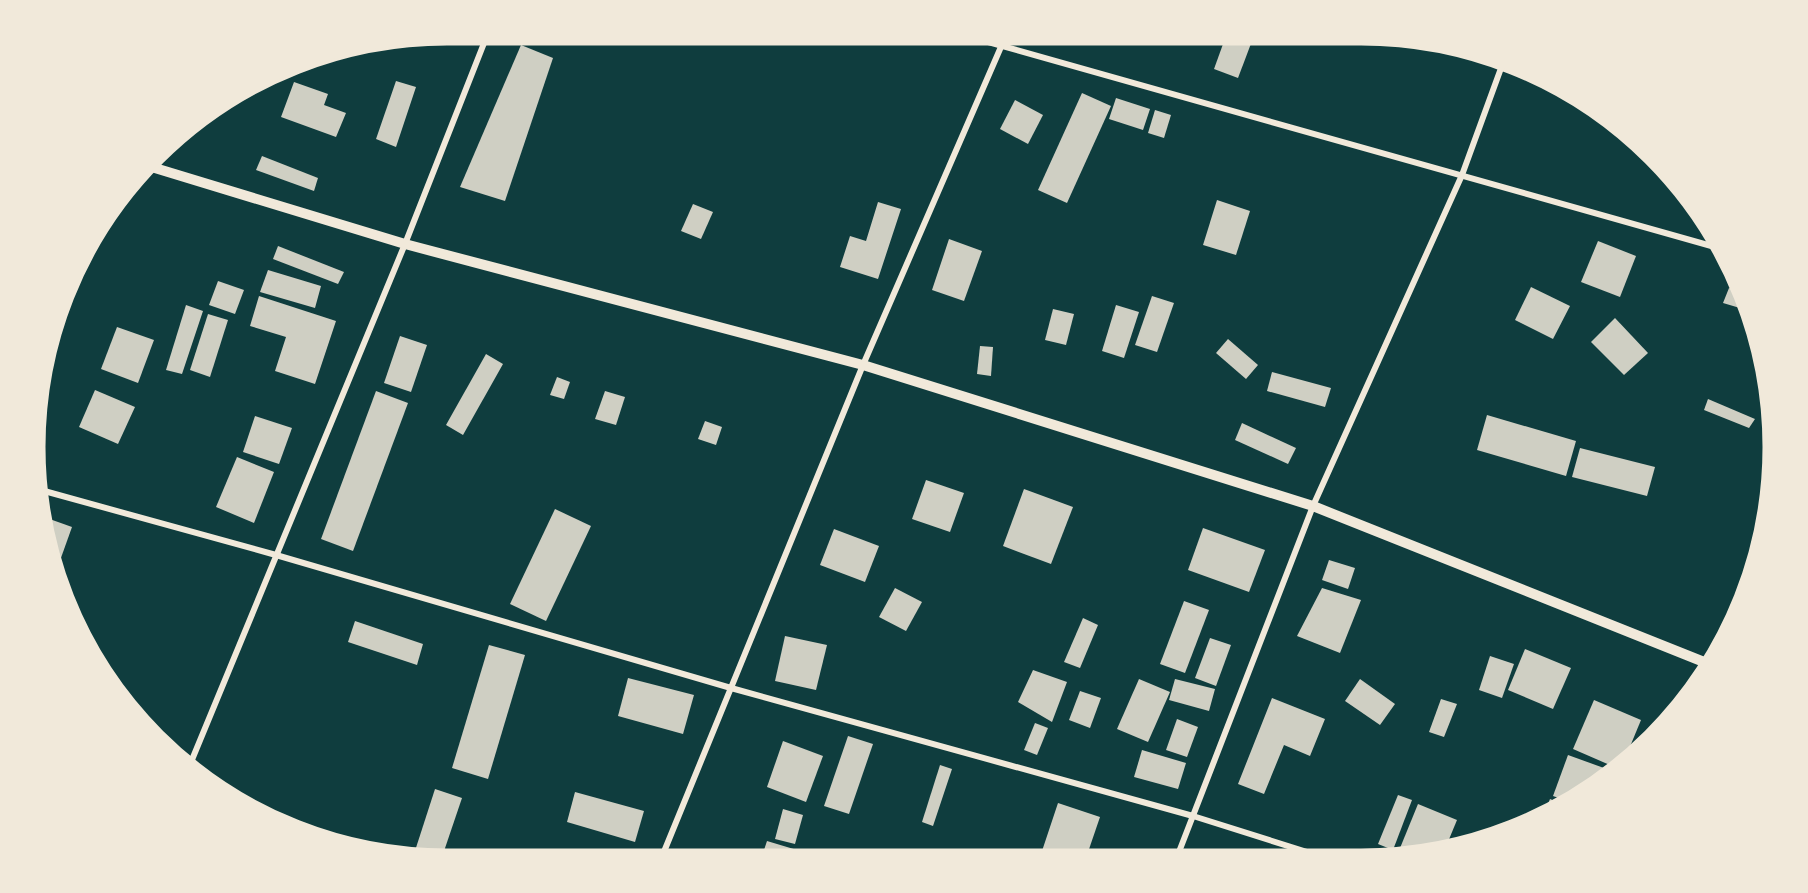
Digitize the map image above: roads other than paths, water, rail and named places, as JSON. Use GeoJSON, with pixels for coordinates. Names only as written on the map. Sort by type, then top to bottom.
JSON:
{"type":"FeatureCollection","features":[{"type":"Feature","properties":{"kind":"street"},"geometry":{"type":"LineString","coordinates":[[192,759],[405,244],[484,44]]}},
{"type":"Feature","properties":{"kind":"street"},"geometry":{"type":"LineString","coordinates":[[998,44],[1712,246]]}},
{"type":"Feature","properties":{"kind":"street"},"geometry":{"type":"LineString","coordinates":[[665,850],[863,365],[1002,45]]}},
{"type":"Feature","properties":{"kind":"street"},"geometry":{"type":"LineString","coordinates":[[1180,850],[1313,506],[1462,174],[1501,69]]}},
{"type":"Feature","properties":{"kind":"street"},"geometry":{"type":"LineString","coordinates":[[156,168],[405,244],[863,365],[1313,506],[1702,661]]}},
{"type":"Feature","properties":{"kind":"street"},"geometry":{"type":"LineString","coordinates":[[46,492],[276,555],[731,688],[1193,816],[1301,850]]}}]}
